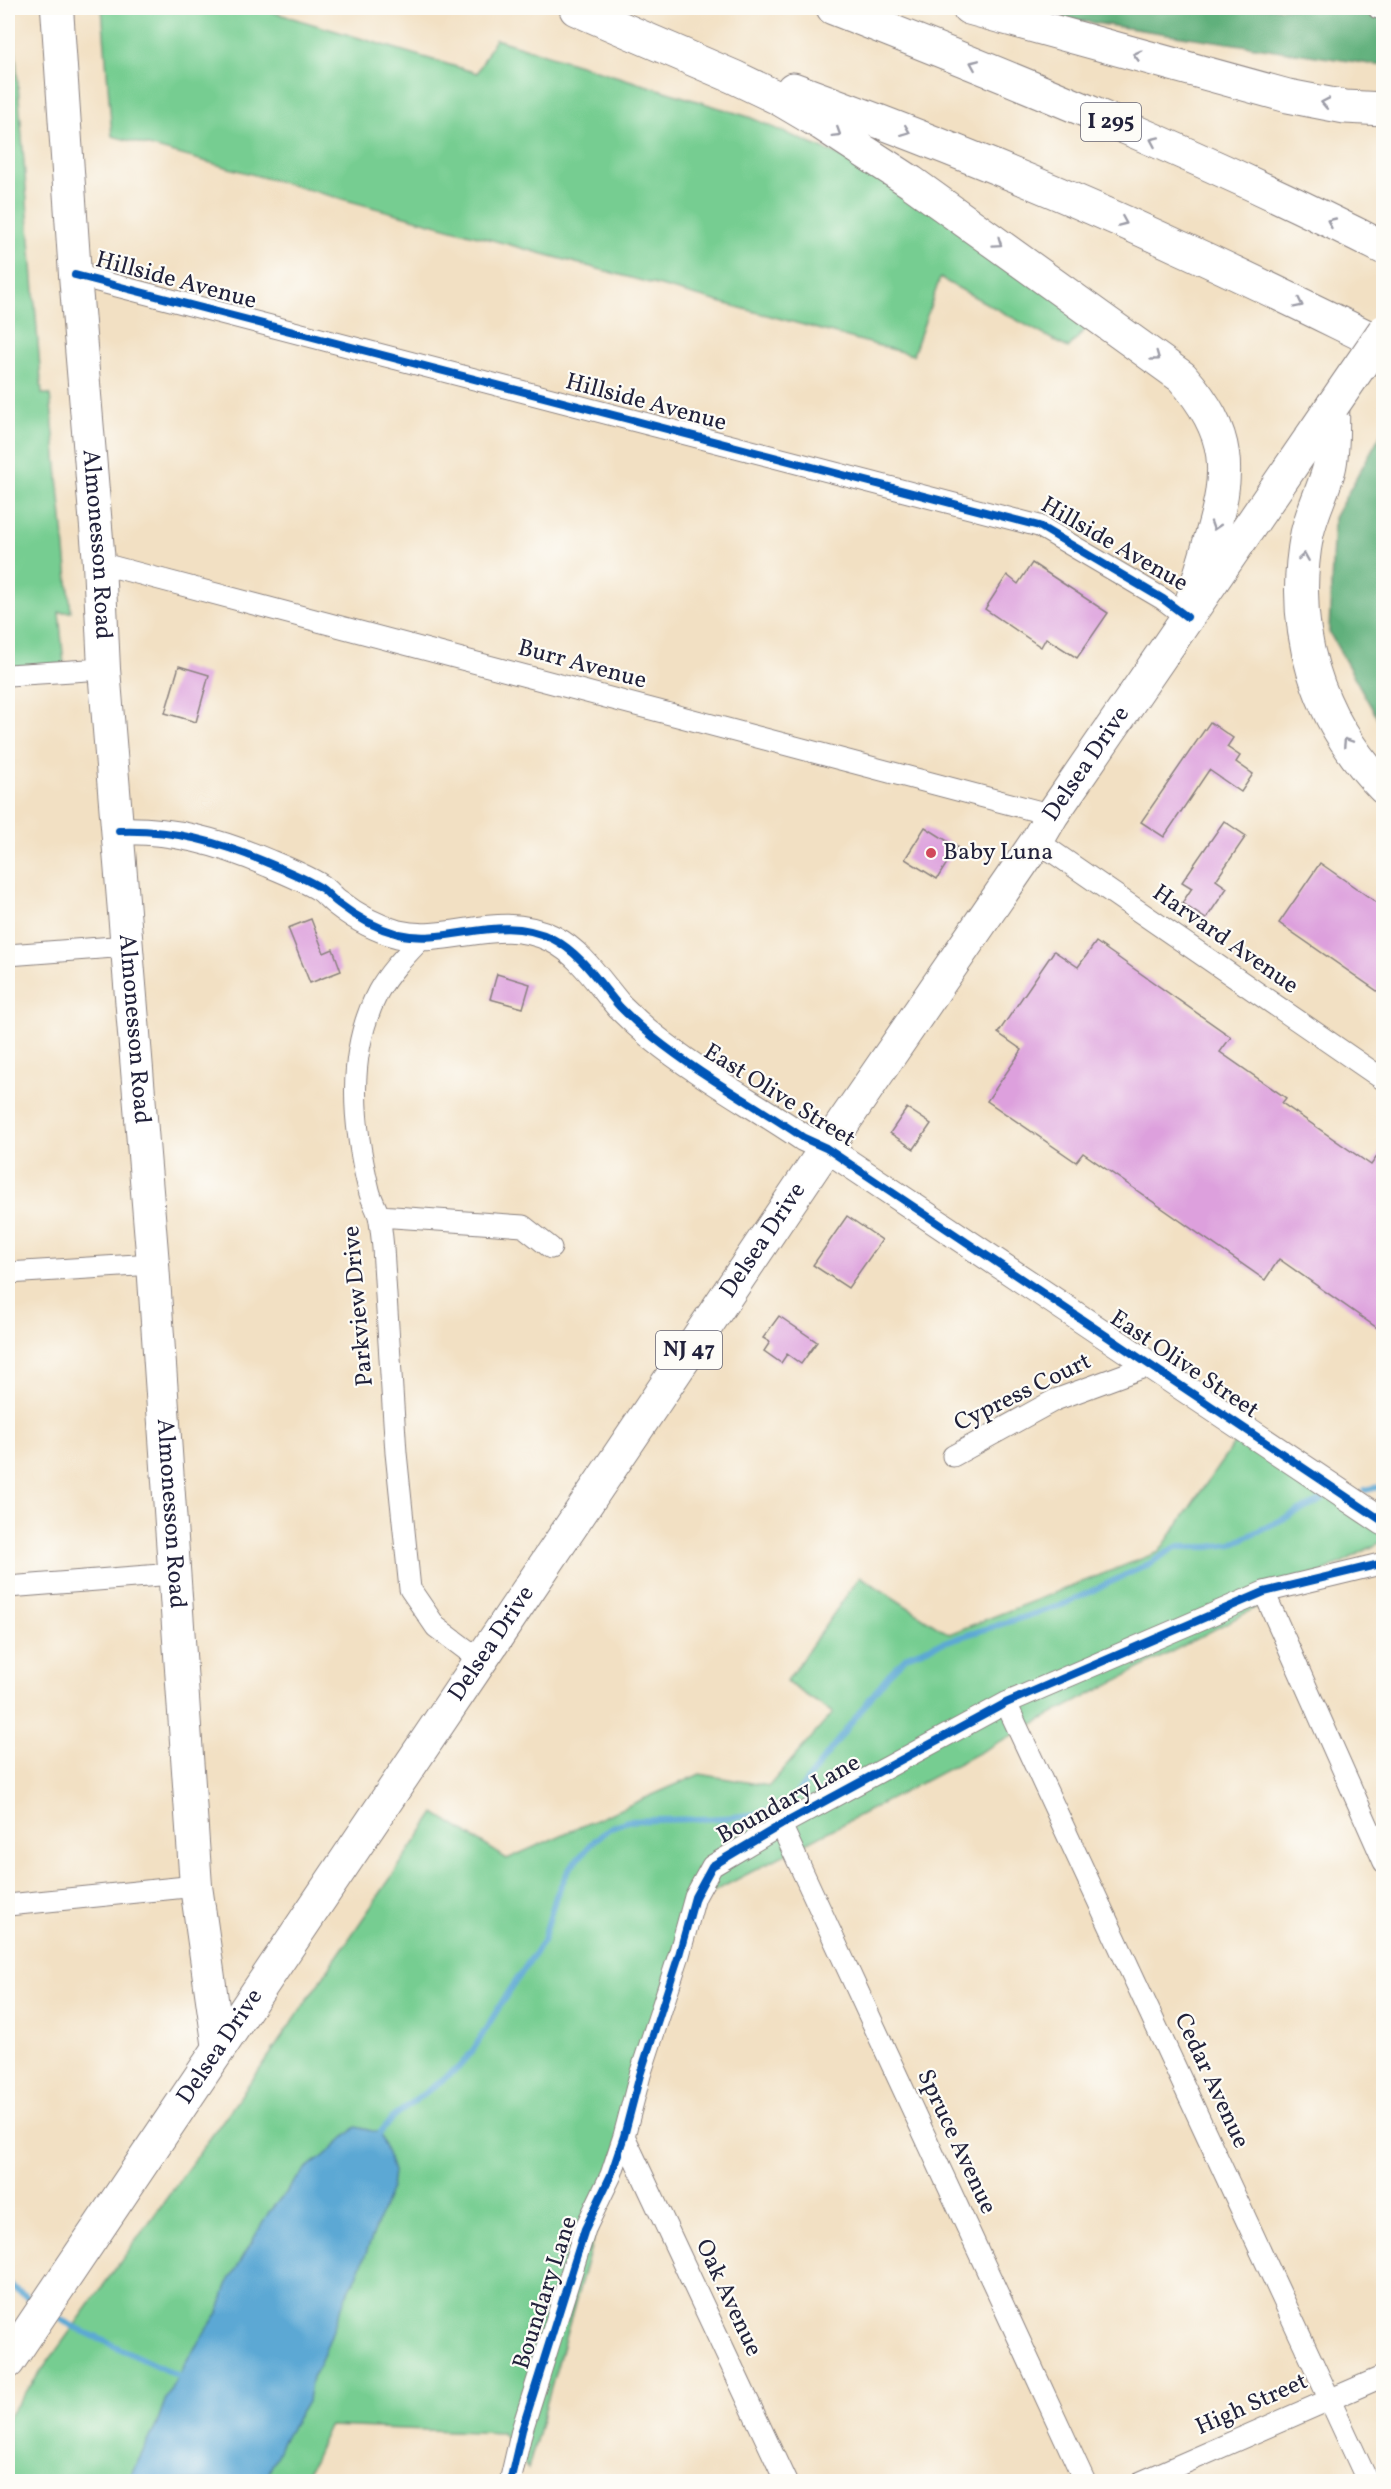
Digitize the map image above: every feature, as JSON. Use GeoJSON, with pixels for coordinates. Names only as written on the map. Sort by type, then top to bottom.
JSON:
{"type":"FeatureCollection","features":[{"type":"Feature","properties":{"kind":"main road","name":"Almonesson Road"},"geometry":{"type":"LineString","coordinates":[[57,8],[75,274],[99,563],[104,669],[153,1264],[196,1886],[219,2049]]}},
{"type":"Feature","properties":{"kind":"main road"},"geometry":{"type":"LineString","coordinates":[[574,8],[898,128],[1069,198],[1178,246],[1383,345]]}},
{"type":"Feature","properties":{"kind":"main road"},"geometry":{"type":"LineString","coordinates":[[574,8],[734,77],[778,98],[822,124],[921,188],[1182,377],[1195,391],[1209,415],[1216,429],[1225,463],[1222,502],[1187,616]]}},
{"type":"Feature","properties":{"kind":"main road","name":"I 295"},"geometry":{"type":"LineString","coordinates":[[833,8],[973,63],[1157,142],[1378,243]]}},
{"type":"Feature","properties":{"kind":"main road"},"geometry":{"type":"LineString","coordinates":[[969,8],[1288,96],[1345,108],[1383,109]]}},
{"type":"Feature","properties":{"kind":"main road","name":"Delsea Drive"},"geometry":{"type":"LineString","coordinates":[[8,2362],[826,1148],[1383,331]]}},
{"type":"Feature","properties":{"kind":"main road"},"geometry":{"type":"LineString","coordinates":[[1333,405],[1329,468],[1308,533],[1301,578],[1301,606],[1314,672],[1326,705],[1352,750],[1383,788]]}},
{"type":"Feature","properties":{"kind":"street"},"geometry":{"type":"LineString","coordinates":[[1378,8],[1383,9]]}},
{"type":"Feature","properties":{"kind":"street","name":"Hillside Avenue"},"geometry":{"type":"LineString","coordinates":[[75,274],[1039,526],[1163,599],[1187,616]]}},
{"type":"Feature","properties":{"kind":"street","name":"Burr Avenue"},"geometry":{"type":"LineString","coordinates":[[99,563],[1045,828]]}},
{"type":"Feature","properties":{"kind":"street"},"geometry":{"type":"LineString","coordinates":[[8,675],[104,669]]}},
{"type":"Feature","properties":{"kind":"street","name":"Harvard Avenue"},"geometry":{"type":"LineString","coordinates":[[1045,828],[1383,1080]]}},
{"type":"Feature","properties":{"kind":"street","name":"East Olive Street"},"geometry":{"type":"LineString","coordinates":[[119,831],[172,832],[238,850],[321,888],[338,904],[377,928],[422,938],[486,928],[533,932],[554,939],[605,986],[620,1006],[670,1050],[804,1138],[826,1148],[1383,1522]]}},
{"type":"Feature","properties":{"kind":"street","name":"Parkview Drive"},"geometry":{"type":"LineString","coordinates":[[422,938],[391,973],[379,992],[362,1034],[358,1056],[356,1125],[370,1193],[379,1216],[399,1488],[410,1589],[436,1627],[480,1660]]}},
{"type":"Feature","properties":{"kind":"street"},"geometry":{"type":"LineString","coordinates":[[8,955],[128,946]]}},
{"type":"Feature","properties":{"kind":"street"},"geometry":{"type":"LineString","coordinates":[[379,1216],[523,1226],[551,1248]]}},
{"type":"Feature","properties":{"kind":"street"},"geometry":{"type":"LineString","coordinates":[[8,1273],[153,1264]]}},
{"type":"Feature","properties":{"kind":"street","name":"Cypress Court"},"geometry":{"type":"LineString","coordinates":[[953,1456],[1055,1400],[1150,1365]]}},
{"type":"Feature","properties":{"kind":"street","name":"Boundary Lane"},"geometry":{"type":"LineString","coordinates":[[510,2481],[522,2430],[585,2229],[611,2175],[640,2075],[680,1955],[695,1897],[712,1866],[781,1825],[1006,1703],[1264,1592],[1383,1563]]}},
{"type":"Feature","properties":{"kind":"street"},"geometry":{"type":"LineString","coordinates":[[8,1587],[173,1574]]}},
{"type":"Feature","properties":{"kind":"street"},"geometry":{"type":"LineString","coordinates":[[1264,1592],[1383,1862]]}},
{"type":"Feature","properties":{"kind":"street","name":"Cedar Avenue"},"geometry":{"type":"LineString","coordinates":[[1006,1703],[1368,2481]]}},
{"type":"Feature","properties":{"kind":"street","name":"Spruce Avenue"},"geometry":{"type":"LineString","coordinates":[[781,1825],[1085,2481]]}},
{"type":"Feature","properties":{"kind":"street"},"geometry":{"type":"LineString","coordinates":[[8,1905],[196,1886]]}},
{"type":"Feature","properties":{"kind":"street","name":"Oak Avenue"},"geometry":{"type":"LineString","coordinates":[[624,2136],[786,2481]]}},
{"type":"Feature","properties":{"kind":"street","name":"High Street"},"geometry":{"type":"LineString","coordinates":[[1141,2481],[1383,2376]]}},
{"type":"Feature","properties":{"kind":"green space"},"geometry":{"type":"Polygon","coordinates":[[[8,8],[12,8],[42,394],[50,394],[71,612],[59,612],[64,664],[8,667],[8,8]]]}},
{"type":"Feature","properties":{"kind":"green space"},"geometry":{"type":"Polygon","coordinates":[[[102,8],[259,8],[477,73],[495,39],[749,117],[900,182],[1097,317],[1068,348],[940,278],[913,355],[112,136],[102,8]]]}},
{"type":"Feature","properties":{"kind":"green space"},"geometry":{"type":"Polygon","coordinates":[[[1029,8],[1336,8],[1353,10],[1354,8],[1383,8],[1383,66],[1067,19],[1029,8]]]}},
{"type":"Feature","properties":{"kind":"green space"},"geometry":{"type":"Polygon","coordinates":[[[1383,430],[1383,728],[1329,632],[1334,518],[1383,430]]]}},
{"type":"Feature","properties":{"kind":"green space"},"geometry":{"type":"Polygon","coordinates":[[[1242,1432],[1383,1530],[1383,1541],[688,1905],[528,2469],[502,2433],[329,2426],[304,2481],[8,2482],[8,2417],[258,2072],[435,1813],[507,1859],[700,1774],[769,1786],[833,1713],[786,1682],[860,1576],[949,1634],[1159,1552],[1242,1432]]]}},
{"type":"Feature","properties":{"kind":"water"},"geometry":{"type":"Polygon","coordinates":[[[356,2127],[380,2133],[393,2171],[391,2188],[358,2274],[345,2298],[320,2364],[312,2377],[308,2400],[281,2445],[265,2481],[128,2481],[156,2426],[166,2398],[185,2363],[219,2311],[227,2285],[269,2212],[306,2168],[323,2157],[356,2127]]]}},
{"type":"Feature","properties":{"kind":"building"},"geometry":{"type":"Polygon","coordinates":[[[1032,563],[1108,613],[1077,658],[1046,638],[1041,647],[985,609],[1007,575],[1018,584],[1032,563]]]}},
{"type":"Feature","properties":{"kind":"building"},"geometry":{"type":"Polygon","coordinates":[[[179,666],[209,675],[196,722],[165,713],[179,666]]]}},
{"type":"Feature","properties":{"kind":"building"},"geometry":{"type":"Polygon","coordinates":[[[1210,722],[1233,738],[1227,747],[1240,756],[1236,762],[1253,774],[1241,792],[1209,770],[1164,837],[1141,822],[1210,722]]]}},
{"type":"Feature","properties":{"kind":"building"},"geometry":{"type":"Polygon","coordinates":[[[1224,821],[1246,836],[1216,880],[1227,888],[1206,919],[1182,903],[1192,888],[1182,882],[1224,821]]]}},
{"type":"Feature","properties":{"kind":"building","name":"Baby Luna"},"geometry":{"type":"Polygon","coordinates":[[[925,827],[957,847],[937,879],[905,859],[925,827]]]}},
{"type":"Feature","properties":{"kind":"building"},"geometry":{"type":"Polygon","coordinates":[[[1320,863],[1383,907],[1383,995],[1279,923],[1320,863]]]}},
{"type":"Feature","properties":{"kind":"building"},"geometry":{"type":"Polygon","coordinates":[[[311,919],[324,953],[333,949],[341,971],[310,983],[288,928],[311,919]]]}},
{"type":"Feature","properties":{"kind":"building"},"geometry":{"type":"Polygon","coordinates":[[[1096,942],[1231,1037],[1220,1052],[1286,1098],[1282,1103],[1371,1165],[1383,1148],[1383,1332],[1279,1259],[1265,1280],[1083,1153],[1076,1162],[987,1101],[1022,1050],[998,1033],[1054,951],[1078,967],[1096,942]]]}},
{"type":"Feature","properties":{"kind":"building"},"geometry":{"type":"Polygon","coordinates":[[[497,974],[530,984],[523,1008],[490,999],[497,974]]]}},
{"type":"Feature","properties":{"kind":"building"},"geometry":{"type":"Polygon","coordinates":[[[907,1108],[931,1124],[914,1149],[890,1133],[907,1108]]]}},
{"type":"Feature","properties":{"kind":"building"},"geometry":{"type":"Polygon","coordinates":[[[847,1216],[882,1240],[848,1288],[813,1265],[847,1216]]]}},
{"type":"Feature","properties":{"kind":"building"},"geometry":{"type":"Polygon","coordinates":[[[779,1316],[817,1342],[801,1364],[787,1354],[781,1363],[764,1351],[770,1342],[763,1338],[779,1316]]]}},
{"type":"Feature","properties":{"kind":"waterway"},"geometry":{"type":"LineString","coordinates":[[1365,1490],[1384,1486]]}},
{"type":"Feature","properties":{"kind":"waterway"},"geometry":{"type":"LineString","coordinates":[[376,2138],[392,2118],[458,2068],[472,2052],[543,1941],[556,1896],[569,1869],[595,1840],[610,1828],[627,1821],[707,1819],[750,1815],[782,1806],[791,1800],[802,1787],[888,1675],[907,1656],[1062,1605],[1149,1564],[1176,1547],[1232,1544],[1322,1500]]}},
{"type":"Feature","properties":{"kind":"waterway"},"geometry":{"type":"LineString","coordinates":[[8,2284],[36,2303]]}},
{"type":"Feature","properties":{"kind":"waterway"},"geometry":{"type":"LineString","coordinates":[[52,2313],[74,2327],[185,2379]]}},
{"type":"Feature","properties":{"kind":"cycle path"},"geometry":{"type":"LineString","coordinates":[[75,275],[1039,526],[1163,599],[1187,617]]}},
{"type":"Feature","properties":{"kind":"cycle path"},"geometry":{"type":"LineString","coordinates":[[119,831],[158,832],[195,838],[250,856],[308,881],[359,917],[382,929],[398,934],[417,937],[513,929],[533,932],[553,939],[572,952],[636,1022],[689,1064],[804,1138],[826,1148],[1384,1522]]}},
{"type":"Feature","properties":{"kind":"cycle path"},"geometry":{"type":"LineString","coordinates":[[510,2482],[522,2430],[585,2229],[611,2175],[695,1897],[712,1866],[781,1825],[1006,1703],[1264,1592],[1384,1563]]}},
{"type":"Feature","properties":{"kind":"place","name":"Baby Luna"},"geometry":{"type":"Point","coordinates":[931,853]}}]}
